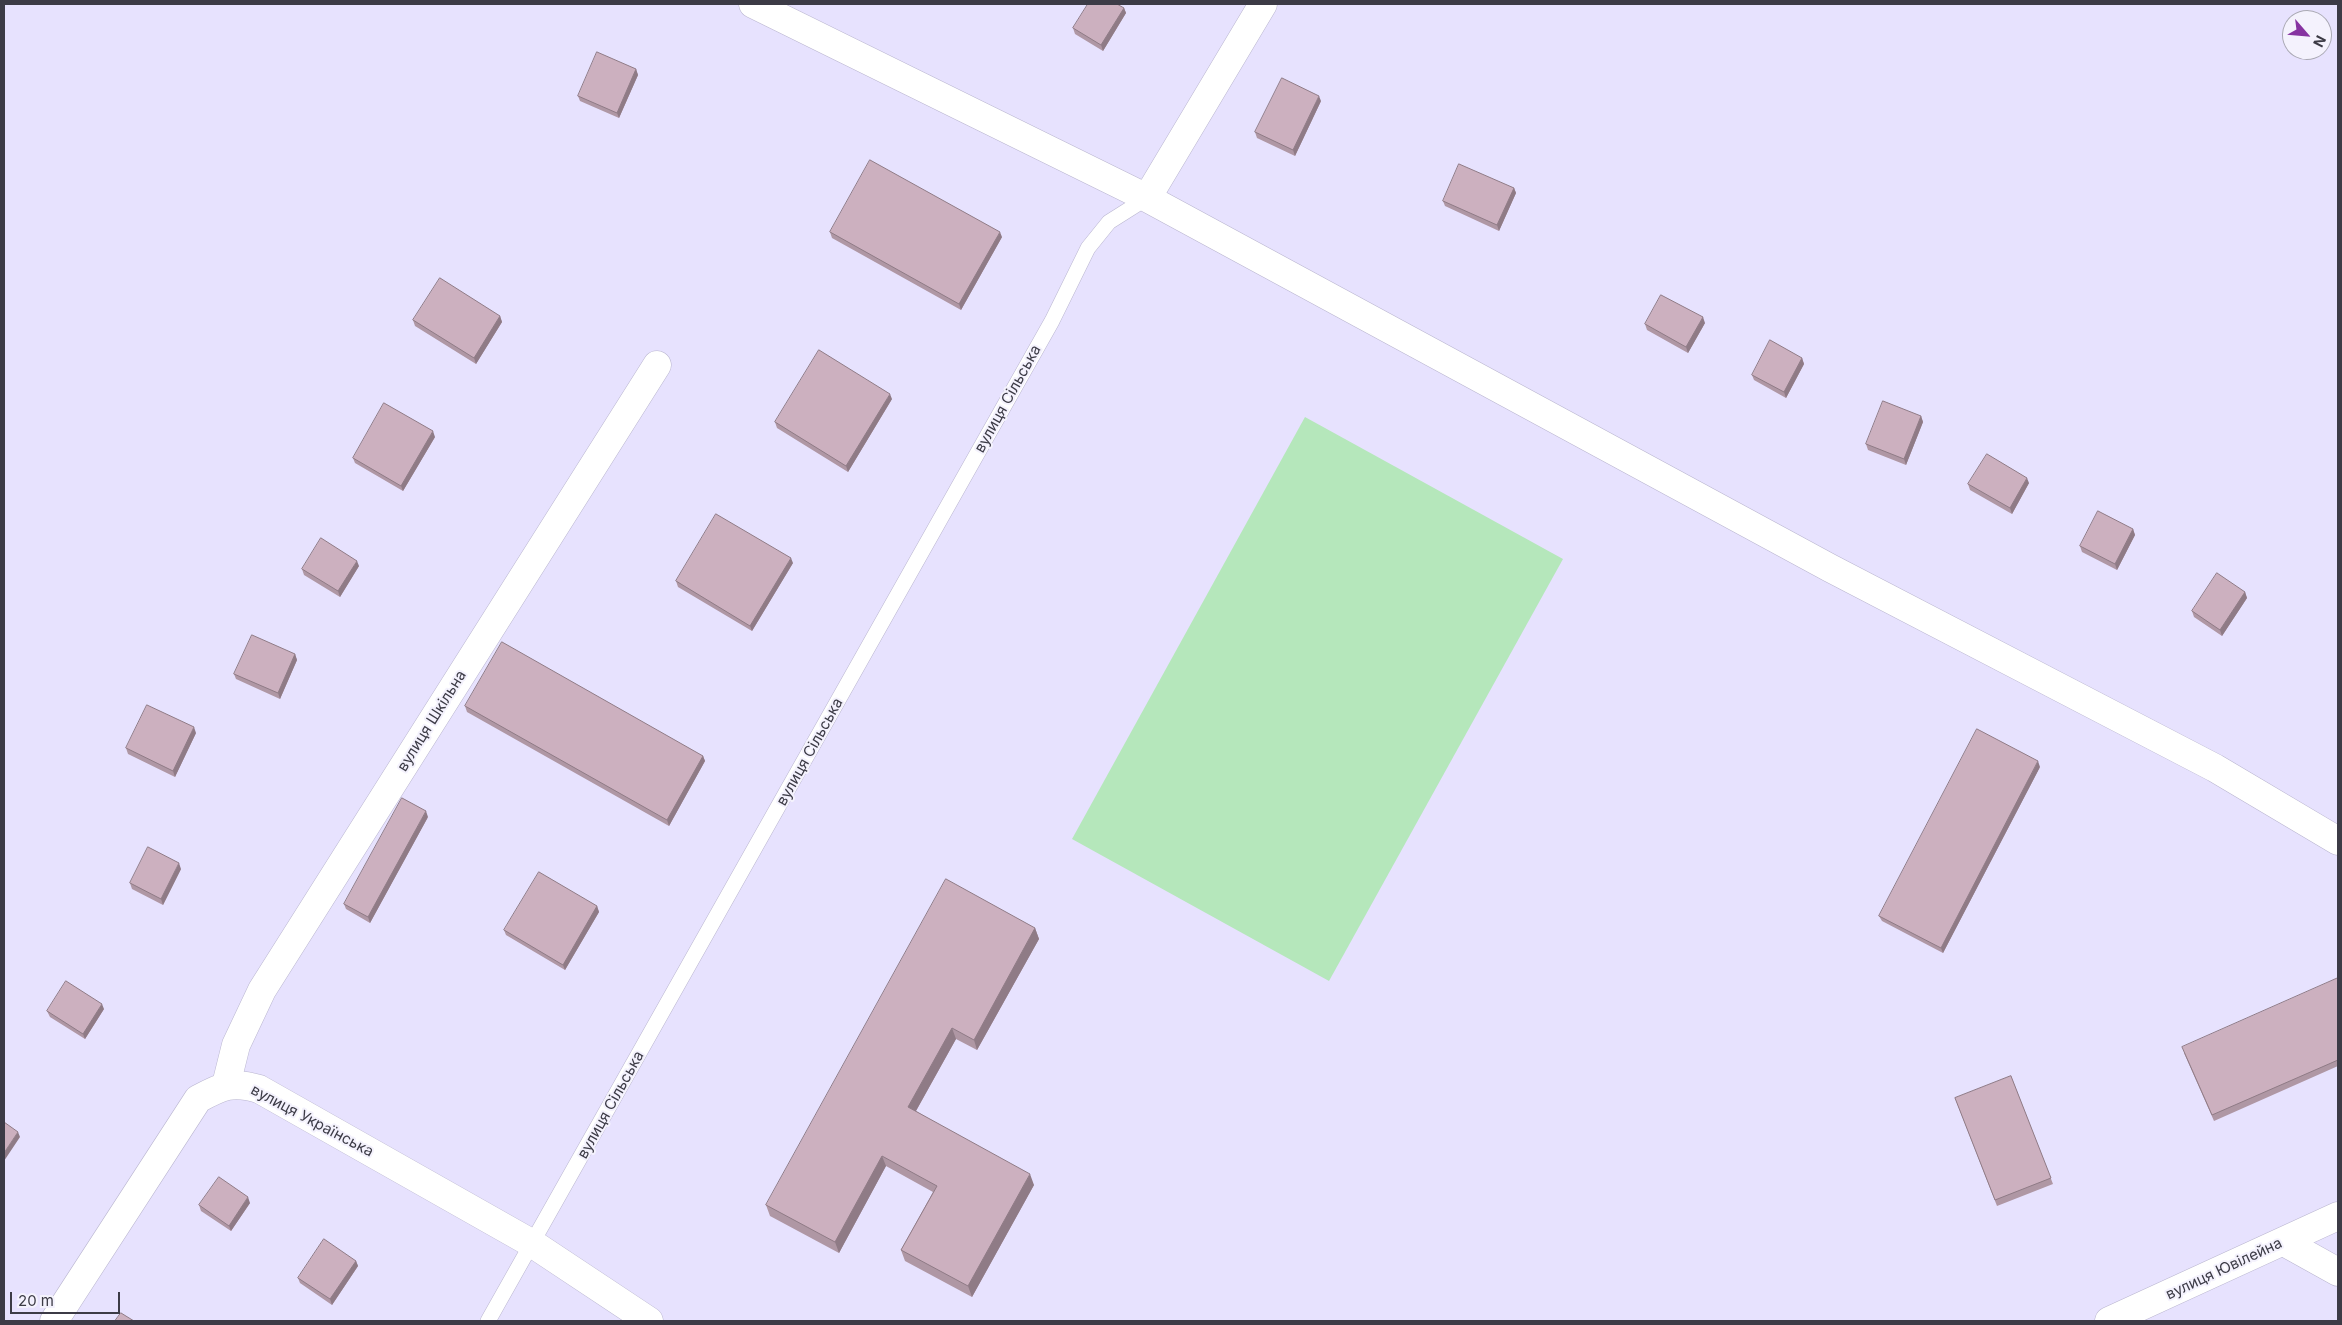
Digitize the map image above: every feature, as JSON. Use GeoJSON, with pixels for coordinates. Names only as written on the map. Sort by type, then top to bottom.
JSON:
{"type":"FeatureCollection","features":[{"type":"Feature","properties":{"kind":"street"},"geometry":{"type":"LineString","coordinates":[[753,4],[1147,198],[1830,568],[2215,768],[2338,841]]}},
{"type":"Feature","properties":{"kind":"street"},"geometry":{"type":"LineString","coordinates":[[1147,198],[1263,4]]}},
{"type":"Feature","properties":{"kind":"street","name":"вулиця Шкільна"},"geometry":{"type":"LineString","coordinates":[[226,1085],[236,1044],[262,990],[657,365]]}},
{"type":"Feature","properties":{"kind":"street","name":"вулиця Українська"},"geometry":{"type":"LineString","coordinates":[[54,1321],[198,1099],[226,1085],[243,1084],[259,1089],[533,1244],[649,1321]]}},
{"type":"Feature","properties":{"kind":"street","name":"вулиця Ювілейна"},"geometry":{"type":"LineString","coordinates":[[2109,1321],[2338,1216]]}},
{"type":"Feature","properties":{"kind":"street"},"geometry":{"type":"LineString","coordinates":[[2284,1242],[2338,1272]]}},
{"type":"Feature","properties":{"kind":"lane","name":"вулиця Сільська"},"geometry":{"type":"LineString","coordinates":[[488,1321],[1052,321],[1088,248],[1109,222],[1147,198]]}},
{"type":"Feature","properties":{"kind":"green space"},"geometry":{"type":"Polygon","coordinates":[[[1305,417],[1563,559],[1329,981],[1072,839],[1305,417]]]}},
{"type":"Feature","properties":{"kind":"building"},"geometry":{"type":"Polygon","coordinates":[[[1088,4],[1117,4],[1124,8],[1101,45],[1073,28],[1088,4]]]}},
{"type":"Feature","properties":{"kind":"building"},"geometry":{"type":"Polygon","coordinates":[[[597,52],[636,69],[617,113],[578,96],[597,52]]]}},
{"type":"Feature","properties":{"kind":"building"},"geometry":{"type":"Polygon","coordinates":[[[1282,78],[1319,96],[1293,150],[1255,132],[1282,78]]]}},
{"type":"Feature","properties":{"kind":"building"},"geometry":{"type":"Polygon","coordinates":[[[870,160],[1000,232],[959,304],[830,232],[870,160]]]}},
{"type":"Feature","properties":{"kind":"building"},"geometry":{"type":"Polygon","coordinates":[[[1459,164],[1514,188],[1497,225],[1443,201],[1459,164]]]}},
{"type":"Feature","properties":{"kind":"building"},"geometry":{"type":"Polygon","coordinates":[[[440,278],[500,316],[474,358],[413,320],[440,278]]]}},
{"type":"Feature","properties":{"kind":"building"},"geometry":{"type":"Polygon","coordinates":[[[1661,295],[1703,317],[1686,347],[1645,324],[1661,295]]]}},
{"type":"Feature","properties":{"kind":"building"},"geometry":{"type":"Polygon","coordinates":[[[1770,340],[1802,358],[1784,392],[1752,375],[1770,340]]]}},
{"type":"Feature","properties":{"kind":"building"},"geometry":{"type":"Polygon","coordinates":[[[819,350],[890,394],[846,466],[775,422],[819,350]]]}},
{"type":"Feature","properties":{"kind":"building"},"geometry":{"type":"Polygon","coordinates":[[[1883,401],[1921,416],[1904,459],[1866,444],[1883,401]]]}},
{"type":"Feature","properties":{"kind":"building"},"geometry":{"type":"Polygon","coordinates":[[[384,403],[433,431],[401,486],[353,458],[384,403]]]}},
{"type":"Feature","properties":{"kind":"building"},"geometry":{"type":"Polygon","coordinates":[[[1987,454],[2027,478],[2010,508],[1968,484],[1987,454]]]}},
{"type":"Feature","properties":{"kind":"building"},"geometry":{"type":"Polygon","coordinates":[[[2098,511],[2133,529],[2115,564],[2080,546],[2098,511]]]}},
{"type":"Feature","properties":{"kind":"building"},"geometry":{"type":"Polygon","coordinates":[[[716,514],[791,558],[750,626],[676,581],[716,514]]]}},
{"type":"Feature","properties":{"kind":"building"},"geometry":{"type":"Polygon","coordinates":[[[321,538],[357,561],[338,591],[302,569],[321,538]]]}},
{"type":"Feature","properties":{"kind":"building"},"geometry":{"type":"Polygon","coordinates":[[[2217,573],[2245,592],[2220,630],[2192,611],[2217,573]]]}},
{"type":"Feature","properties":{"kind":"building"},"geometry":{"type":"Polygon","coordinates":[[[252,635],[295,654],[278,693],[234,674],[252,635]]]}},
{"type":"Feature","properties":{"kind":"building"},"geometry":{"type":"Polygon","coordinates":[[[502,642],[703,756],[667,820],[465,706],[502,642]]]}},
{"type":"Feature","properties":{"kind":"building"},"geometry":{"type":"Polygon","coordinates":[[[147,705],[194,727],[173,771],[126,748],[147,705]]]}},
{"type":"Feature","properties":{"kind":"building"},"geometry":{"type":"Polygon","coordinates":[[[1977,729],[2038,761],[1941,948],[1879,916],[1977,729]]]}},
{"type":"Feature","properties":{"kind":"building"},"geometry":{"type":"Polygon","coordinates":[[[402,798],[426,811],[368,917],[344,904],[402,798]]]}},
{"type":"Feature","properties":{"kind":"building"},"geometry":{"type":"Polygon","coordinates":[[[148,847],[179,863],[161,899],[130,883],[148,847]]]}},
{"type":"Feature","properties":{"kind":"building"},"geometry":{"type":"Polygon","coordinates":[[[539,872],[597,906],[563,965],[504,930],[539,872]]]}},
{"type":"Feature","properties":{"kind":"building"},"geometry":{"type":"Polygon","coordinates":[[[946,879],[1035,928],[974,1040],[952,1028],[908,1107],[1030,1174],[968,1286],[901,1250],[937,1186],[882,1156],[835,1242],[766,1205],[946,879]]]}},
{"type":"Feature","properties":{"kind":"building"},"geometry":{"type":"Polygon","coordinates":[[[2338,978],[2338,1060],[2212,1115],[2182,1047],[2338,978]]]}},
{"type":"Feature","properties":{"kind":"building"},"geometry":{"type":"Polygon","coordinates":[[[66,981],[102,1004],[83,1034],[47,1011],[66,981]]]}},
{"type":"Feature","properties":{"kind":"building"},"geometry":{"type":"Polygon","coordinates":[[[2011,1076],[2051,1178],[1995,1200],[1955,1098],[2011,1076]]]}},
{"type":"Feature","properties":{"kind":"building"},"geometry":{"type":"Polygon","coordinates":[[[4,1122],[18,1132],[4,1153],[4,1122]]]}},
{"type":"Feature","properties":{"kind":"building"},"geometry":{"type":"Polygon","coordinates":[[[219,1177],[248,1197],[229,1226],[199,1205],[219,1177]]]}},
{"type":"Feature","properties":{"kind":"building"},"geometry":{"type":"Polygon","coordinates":[[[324,1239],[356,1261],[330,1299],[298,1278],[324,1239]]]}},
{"type":"Feature","properties":{"kind":"building"},"geometry":{"type":"Polygon","coordinates":[[[121,1313],[134,1321],[115,1321],[121,1313]]]}}]}
